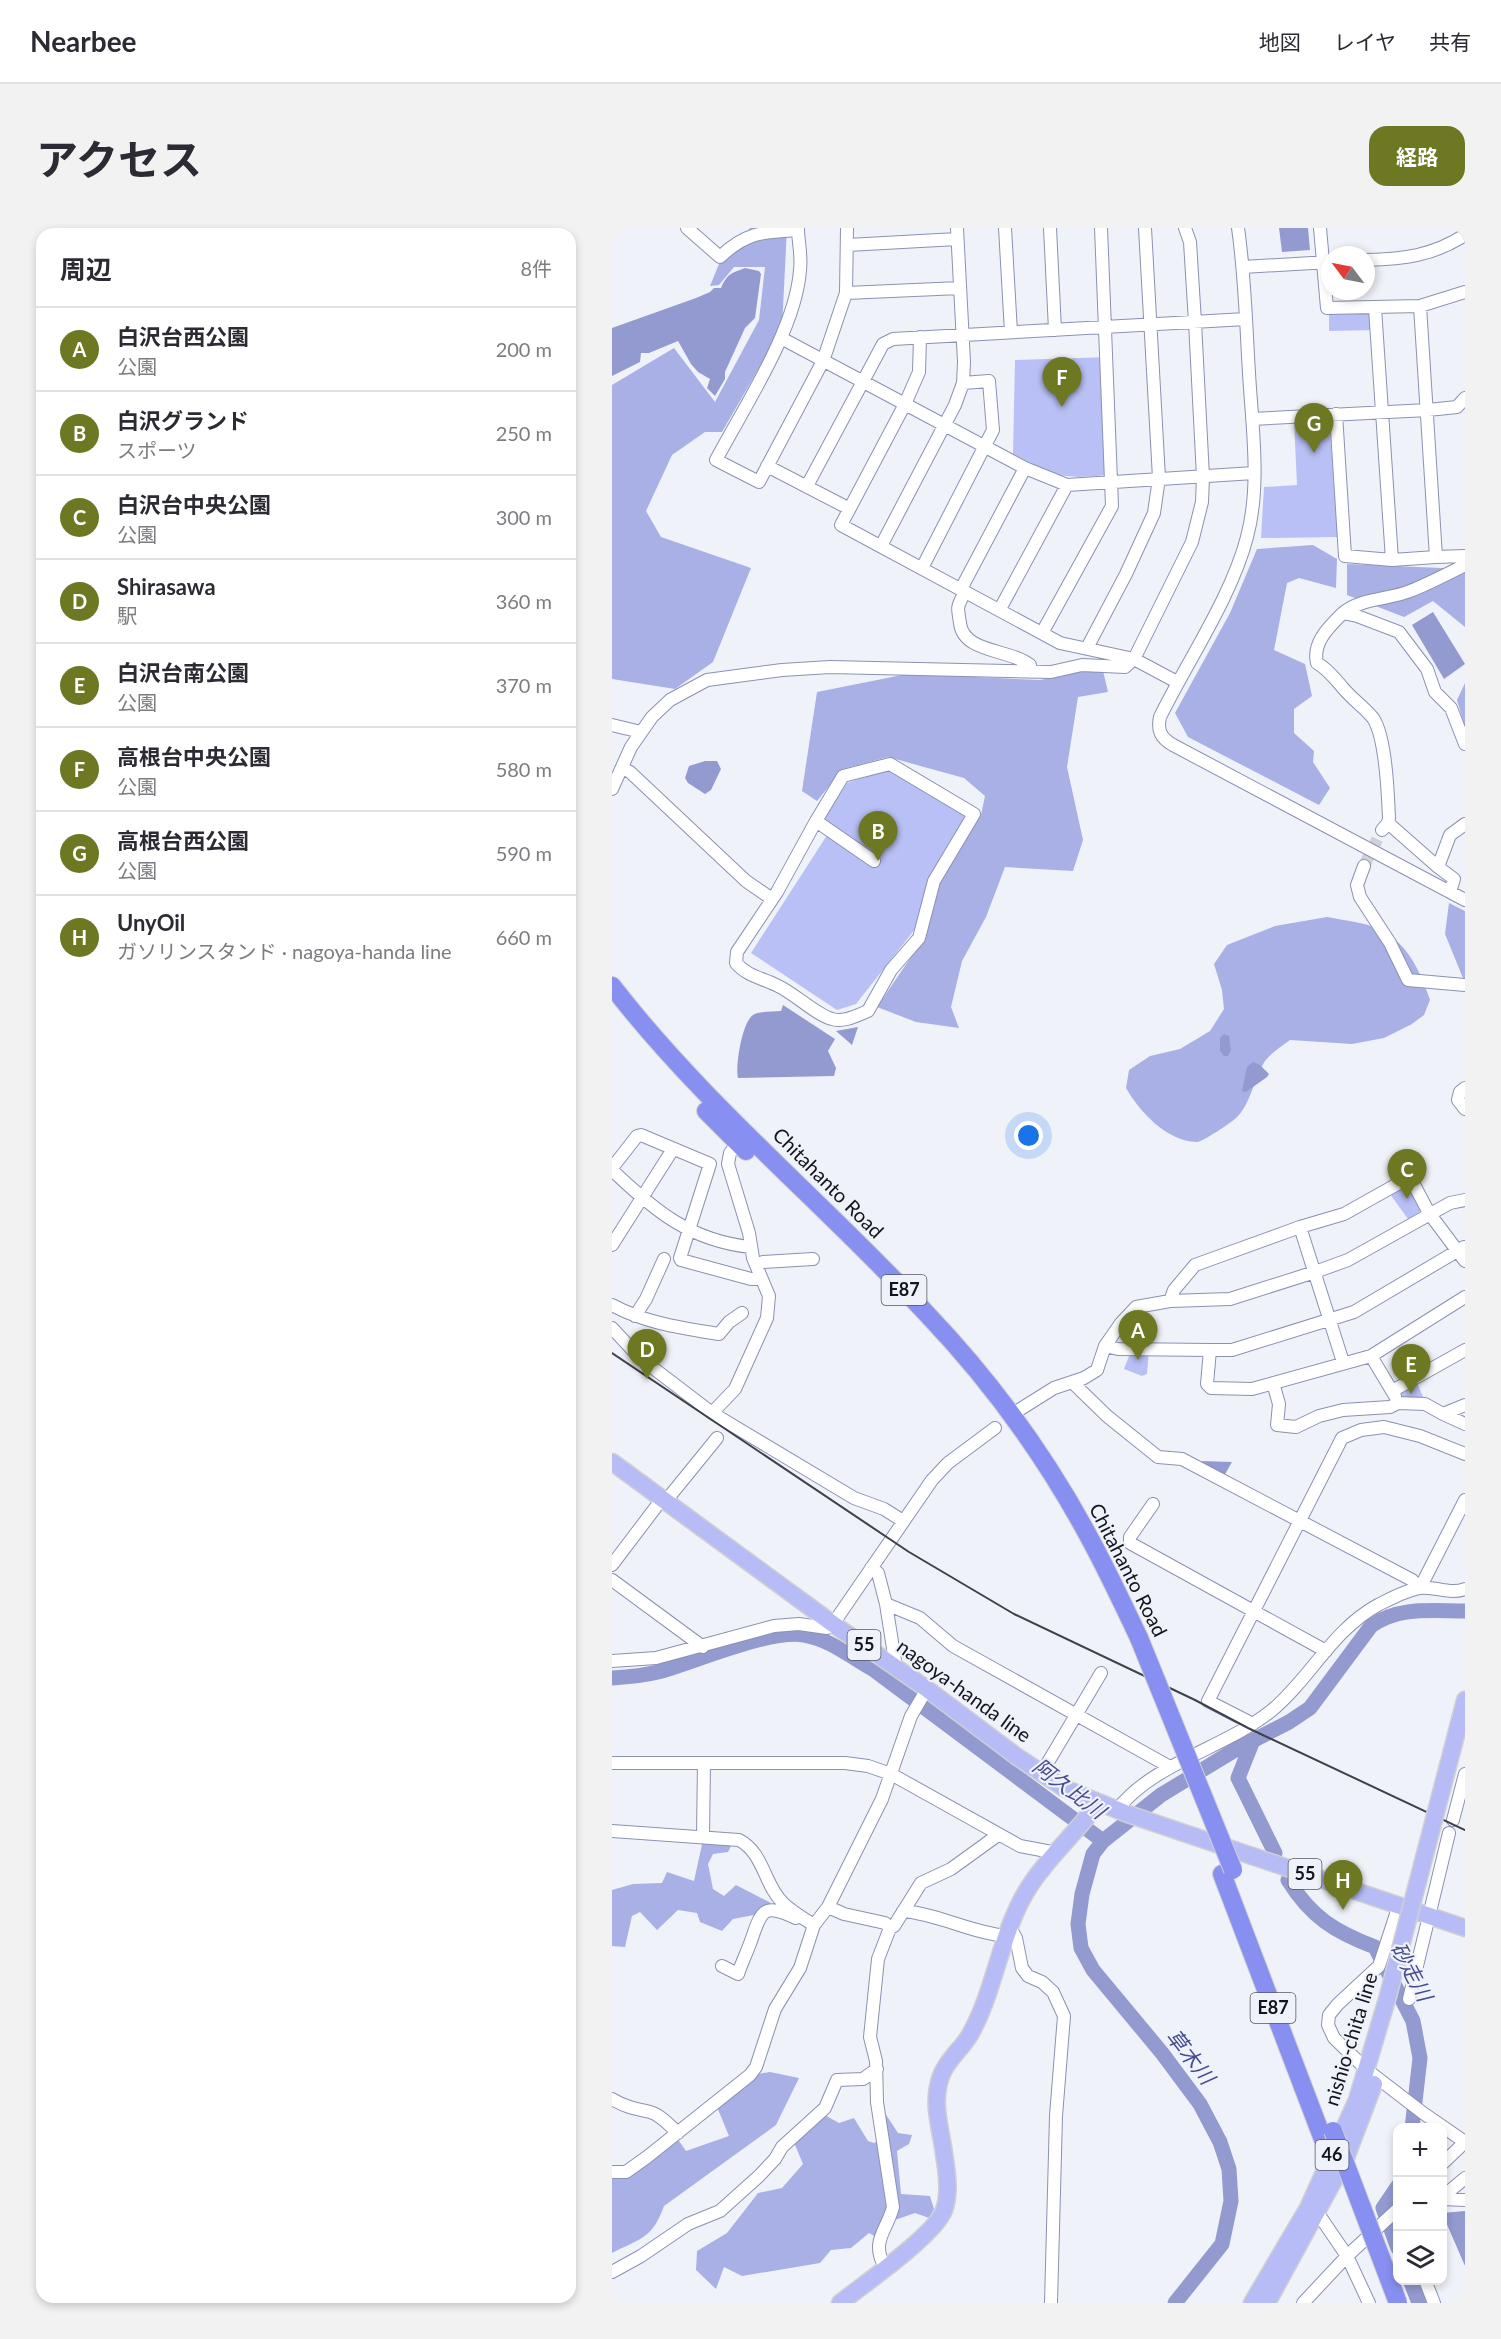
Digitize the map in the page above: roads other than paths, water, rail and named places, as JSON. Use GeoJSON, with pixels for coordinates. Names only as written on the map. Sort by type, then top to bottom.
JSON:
{"type":"FeatureCollection","features":[{"type":"Feature","properties":{"kind":"highway","name":"Chitahanto Road"},"geometry":{"type":"LineString","coordinates":[[612,986],[685,1072],[927,1313],[1027,1439],[1088,1535],[1134,1641],[1227,1872],[1328,2136],[1386,2303]]}},
{"type":"Feature","properties":{"kind":"highway","name":"Chitahanto Road"},"geometry":{"type":"LineString","coordinates":[[612,1005],[676,1080],[918,1322],[984,1400],[1017,1446],[1078,1541],[1134,1641]]}},
{"type":"Feature","properties":{"kind":"highway","name":"Chitahanto Road"},"geometry":{"type":"LineString","coordinates":[[1328,2136],[1398,2303]]}},
{"type":"Feature","properties":{"kind":"main road","name":"nagoya-handa line"},"geometry":{"type":"LineString","coordinates":[[612,1462],[833,1624],[896,1667],[922,1698],[1064,1788],[1121,1812],[1465,1928]]}},
{"type":"Feature","properties":{"kind":"main road","name":"nishio-chita line"},"geometry":{"type":"LineString","coordinates":[[1398,1998],[1465,1700]]}},
{"type":"Feature","properties":{"kind":"main road","name":"nishio-chita line"},"geometry":{"type":"LineString","coordinates":[[1252,2303],[1308,2208],[1371,2073],[1398,1998],[1465,1744]]}},
{"type":"Feature","properties":{"kind":"main road"},"geometry":{"type":"LineString","coordinates":[[840,2303],[927,2234],[944,2213],[947,2199],[946,2168],[936,2107],[938,2086],[948,2062],[972,2032],[1009,1931],[1028,1888],[1098,1803]]}},
{"type":"Feature","properties":{"kind":"main road","name":"nishio-chita line"},"geometry":{"type":"LineString","coordinates":[[1267,2303],[1345,2160],[1366,2110],[1371,2073]]}},
{"type":"Feature","properties":{"kind":"street"},"geometry":{"type":"LineString","coordinates":[[687,228],[720,257],[738,241],[753,234],[798,229],[801,269],[793,306],[781,338],[716,460],[759,482],[823,361],[846,293],[847,228]]}},
{"type":"Feature","properties":{"kind":"street"},"geometry":{"type":"LineString","coordinates":[[1005,228],[1011,332]]}},
{"type":"Feature","properties":{"kind":"street"},"geometry":{"type":"LineString","coordinates":[[1050,228],[1055,330]]}},
{"type":"Feature","properties":{"kind":"street"},"geometry":{"type":"LineString","coordinates":[[1042,633],[1112,506],[1113,481],[1101,228]]}},
{"type":"Feature","properties":{"kind":"street"},"geometry":{"type":"LineString","coordinates":[[1087,648],[1126,574],[1154,513],[1159,478],[1145,228]]}},
{"type":"Feature","properties":{"kind":"street"},"geometry":{"type":"LineString","coordinates":[[612,789],[631,747],[652,717],[680,694],[707,680],[732,675],[831,668],[1051,672],[1082,665],[1125,667],[1134,659],[1192,542],[1202,502],[1203,477],[1195,322],[1190,242],[1185,228]]}},
{"type":"Feature","properties":{"kind":"street"},"geometry":{"type":"LineString","coordinates":[[1238,228],[1244,267],[1254,496],[1247,539],[1221,599],[1160,717],[1158,725],[1163,740],[1465,900]]}},
{"type":"Feature","properties":{"kind":"street"},"geometry":{"type":"LineString","coordinates":[[1320,228],[1323,246]]}},
{"type":"Feature","properties":{"kind":"street"},"geometry":{"type":"LineString","coordinates":[[848,245],[957,234],[963,383],[944,425],[881,546]]}},
{"type":"Feature","properties":{"kind":"street"},"geometry":{"type":"LineString","coordinates":[[1375,260],[1400,259],[1430,253],[1465,235]]}},
{"type":"Feature","properties":{"kind":"street"},"geometry":{"type":"LineString","coordinates":[[1244,267],[1321,262]]}},
{"type":"Feature","properties":{"kind":"street"},"geometry":{"type":"LineString","coordinates":[[846,293],[960,288]]}},
{"type":"Feature","properties":{"kind":"street"},"geometry":{"type":"LineString","coordinates":[[1327,300],[1327,308],[1420,306],[1465,292]]}},
{"type":"Feature","properties":{"kind":"street"},"geometry":{"type":"LineString","coordinates":[[1420,306],[1436,557]]}},
{"type":"Feature","properties":{"kind":"street"},"geometry":{"type":"LineString","coordinates":[[1375,308],[1392,560]]}},
{"type":"Feature","properties":{"kind":"street"},"geometry":{"type":"LineString","coordinates":[[807,486],[864,382],[882,344],[893,339],[1245,319]]}},
{"type":"Feature","properties":{"kind":"street"},"geometry":{"type":"LineString","coordinates":[[920,337],[919,372],[905,404],[841,525],[1060,643],[1134,659],[1177,682]]}},
{"type":"Feature","properties":{"kind":"street"},"geometry":{"type":"LineString","coordinates":[[781,338],[1025,468],[1067,485],[1254,473]]}},
{"type":"Feature","properties":{"kind":"street"},"geometry":{"type":"LineString","coordinates":[[922,568],[986,447],[993,429],[989,381],[963,383]]}},
{"type":"Feature","properties":{"kind":"street"},"geometry":{"type":"LineString","coordinates":[[1252,420],[1428,410],[1457,407],[1465,398]]}},
{"type":"Feature","properties":{"kind":"street"},"geometry":{"type":"LineString","coordinates":[[1336,414],[1345,556],[1392,560],[1465,556]]}},
{"type":"Feature","properties":{"kind":"street"},"geometry":{"type":"LineString","coordinates":[[767,466],[848,508]]}},
{"type":"Feature","properties":{"kind":"street"},"geometry":{"type":"LineString","coordinates":[[1025,468],[963,590],[957,609],[960,631],[968,639],[1027,663],[1030,665],[1030,671]]}},
{"type":"Feature","properties":{"kind":"street"},"geometry":{"type":"LineString","coordinates":[[1000,609],[1067,485]]}},
{"type":"Feature","properties":{"kind":"street"},"geometry":{"type":"LineString","coordinates":[[1450,892],[1454,879],[1385,827],[1387,784],[1378,727],[1373,718],[1343,688],[1333,674],[1317,663],[1315,655],[1326,631],[1353,605],[1388,599],[1465,565]]}},
{"type":"Feature","properties":{"kind":"street"},"geometry":{"type":"LineString","coordinates":[[1343,613],[1399,632],[1427,669],[1435,692],[1451,708],[1465,744]]}},
{"type":"Feature","properties":{"kind":"street"},"geometry":{"type":"LineString","coordinates":[[612,725],[641,732]]}},
{"type":"Feature","properties":{"kind":"street"},"geometry":{"type":"LineString","coordinates":[[890,764],[974,814],[934,881],[919,938],[891,970],[868,1011],[844,1019],[832,1020],[776,984],[761,981],[739,967],[736,963],[737,952],[772,899],[843,776],[890,764]]}},
{"type":"Feature","properties":{"kind":"street"},"geometry":{"type":"LineString","coordinates":[[622,768],[630,772],[746,881],[772,899]]}},
{"type":"Feature","properties":{"kind":"street"},"geometry":{"type":"LineString","coordinates":[[816,821],[874,861]]}},
{"type":"Feature","properties":{"kind":"street"},"geometry":{"type":"LineString","coordinates":[[1438,867],[1450,835],[1465,824]]}},
{"type":"Feature","properties":{"kind":"street"},"geometry":{"type":"LineString","coordinates":[[1364,866],[1357,885],[1360,897],[1390,943],[1408,980],[1465,985]]}},
{"type":"Feature","properties":{"kind":"street"},"geometry":{"type":"LineString","coordinates":[[1465,1088],[1460,1092],[1458,1100],[1465,1109]]}},
{"type":"Feature","properties":{"kind":"street"},"geometry":{"type":"LineString","coordinates":[[751,1247],[688,1231],[651,1207],[612,1169],[637,1136],[641,1135],[710,1164],[688,1231],[681,1260],[751,1279],[762,1279]]}},
{"type":"Feature","properties":{"kind":"street"},"geometry":{"type":"LineString","coordinates":[[712,1413],[735,1389],[767,1318],[769,1296],[756,1265],[749,1233],[728,1164],[730,1153],[734,1148]]}},
{"type":"Feature","properties":{"kind":"street"},"geometry":{"type":"LineString","coordinates":[[612,1245],[674,1149]]}},
{"type":"Feature","properties":{"kind":"street"},"geometry":{"type":"LineString","coordinates":[[1105,1346],[1232,1350],[1354,1312],[1463,1253],[1430,1213],[1410,1177],[1344,1214],[1300,1227],[1195,1265],[1174,1290],[1170,1301]]}},
{"type":"Feature","properties":{"kind":"street"},"geometry":{"type":"LineString","coordinates":[[1020,1410],[1054,1388],[1097,1370],[1105,1346],[1136,1307],[1170,1301],[1230,1299],[1316,1272],[1348,1260],[1450,1203],[1465,1200]]}},
{"type":"Feature","properties":{"kind":"street"},"geometry":{"type":"LineString","coordinates":[[1300,1227],[1343,1362]]}},
{"type":"Feature","properties":{"kind":"street"},"geometry":{"type":"LineString","coordinates":[[635,1316],[646,1299],[664,1259]]}},
{"type":"Feature","properties":{"kind":"street"},"geometry":{"type":"LineString","coordinates":[[756,1265],[763,1262],[813,1259]]}},
{"type":"Feature","properties":{"kind":"street"},"geometry":{"type":"LineString","coordinates":[[1210,1350],[1207,1384],[1211,1388],[1252,1389],[1371,1356],[1465,1297]]}},
{"type":"Feature","properties":{"kind":"street"},"geometry":{"type":"LineString","coordinates":[[612,1305],[635,1316],[675,1327],[719,1334],[729,1322],[742,1313]]}},
{"type":"Feature","properties":{"kind":"street"},"geometry":{"type":"LineString","coordinates":[[612,1328],[646,1364],[712,1413],[854,1498],[884,1509],[903,1521]]}},
{"type":"Feature","properties":{"kind":"street"},"geometry":{"type":"LineString","coordinates":[[1392,1391],[1465,1350]]}},
{"type":"Feature","properties":{"kind":"street"},"geometry":{"type":"LineString","coordinates":[[1371,1356],[1398,1403]]}},
{"type":"Feature","properties":{"kind":"street"},"geometry":{"type":"LineString","coordinates":[[1072,1382],[1107,1416],[1158,1456],[1182,1459],[1412,1580],[1420,1588]]}},
{"type":"Feature","properties":{"kind":"street"},"geometry":{"type":"LineString","coordinates":[[1273,1383],[1279,1404],[1277,1425],[1296,1427],[1319,1416],[1335,1412],[1390,1407],[1398,1403],[1425,1404],[1465,1424]]}},
{"type":"Feature","properties":{"kind":"street"},"geometry":{"type":"LineString","coordinates":[[1443,1414],[1465,1405]]}},
{"type":"Feature","properties":{"kind":"street"},"geometry":{"type":"LineString","coordinates":[[1253,1724],[1208,1701],[1342,1438],[1361,1430],[1384,1427],[1420,1436],[1465,1454]]}},
{"type":"Feature","properties":{"kind":"street"},"geometry":{"type":"LineString","coordinates":[[612,1661],[656,1658],[774,1626],[799,1624],[826,1628],[833,1624],[940,1470],[995,1428]]}},
{"type":"Feature","properties":{"kind":"street"},"geometry":{"type":"LineString","coordinates":[[612,1565],[663,1500],[717,1438]]}},
{"type":"Feature","properties":{"kind":"street"},"geometry":{"type":"LineString","coordinates":[[1420,1588],[1465,1500]]}},
{"type":"Feature","properties":{"kind":"street"},"geometry":{"type":"LineString","coordinates":[[1153,1504],[1130,1537],[1130,1543],[1326,1651]]}},
{"type":"Feature","properties":{"kind":"street"},"geometry":{"type":"LineString","coordinates":[[872,1568],[878,1573],[886,1604],[896,1667]]}},
{"type":"Feature","properties":{"kind":"street"},"geometry":{"type":"LineString","coordinates":[[612,1580],[703,1647]]}},
{"type":"Feature","properties":{"kind":"street"},"geometry":{"type":"LineString","coordinates":[[1121,1812],[1125,1800],[1170,1767],[1253,1724],[1271,1711],[1348,1625],[1376,1606],[1420,1588],[1462,1591]]}},
{"type":"Feature","properties":{"kind":"street"},"geometry":{"type":"LineString","coordinates":[[886,1604],[920,1618],[953,1647],[1170,1767]]}},
{"type":"Feature","properties":{"kind":"street"},"geometry":{"type":"LineString","coordinates":[[1041,1774],[1101,1673]]}},
{"type":"Feature","properties":{"kind":"street"},"geometry":{"type":"LineString","coordinates":[[612,2172],[626,2172],[750,2076],[756,2067],[771,2019],[800,1968],[810,1923],[828,1907],[882,1799],[922,1698]]}},
{"type":"Feature","properties":{"kind":"street"},"geometry":{"type":"LineString","coordinates":[[612,1763],[845,1763],[868,1766],[891,1774],[1020,1846],[1057,1853]]}},
{"type":"Feature","properties":{"kind":"street"},"geometry":{"type":"LineString","coordinates":[[703,1836],[704,1763]]}},
{"type":"Feature","properties":{"kind":"street"},"geometry":{"type":"LineString","coordinates":[[1458,1816],[1465,1774]]}},
{"type":"Feature","properties":{"kind":"street"},"geometry":{"type":"LineString","coordinates":[[612,1831],[703,1836],[735,1839],[744,1843],[759,1859],[771,1886],[782,1903],[810,1923]]}},
{"type":"Feature","properties":{"kind":"street"},"geometry":{"type":"LineString","coordinates":[[1398,1998],[1429,1916],[1449,1833]]}},
{"type":"Feature","properties":{"kind":"street"},"geometry":{"type":"LineString","coordinates":[[885,2267],[880,2259],[879,2237],[890,2218],[893,2207],[877,2102],[877,2069],[870,2037],[878,1959],[890,1928],[894,1926],[916,1887],[925,1880],[951,1869],[998,1835]]}},
{"type":"Feature","properties":{"kind":"street"},"geometry":{"type":"LineString","coordinates":[[1399,1905],[1379,1966],[1356,1986],[1329,2015],[1328,2025],[1334,2038],[1371,2073],[1407,2102],[1465,2142],[1447,2160]]}},
{"type":"Feature","properties":{"kind":"street"},"geometry":{"type":"LineString","coordinates":[[828,1907],[844,1914],[885,1923],[890,1928]]}},
{"type":"Feature","properties":{"kind":"street"},"geometry":{"type":"LineString","coordinates":[[722,1966],[738,1974],[757,1921],[769,1910],[810,1923]]}},
{"type":"Feature","properties":{"kind":"street"},"geometry":{"type":"LineString","coordinates":[[903,1911],[944,1919],[987,1935],[1009,1931],[1016,1938],[1022,1968],[1028,1976],[1042,1982],[1053,1992],[1062,2009],[1064,2023],[1056,2116],[1051,2303]]}},
{"type":"Feature","properties":{"kind":"street"},"geometry":{"type":"LineString","coordinates":[[612,2272],[641,2256],[687,2224],[720,2211],[759,2176],[775,2159],[782,2147],[825,2108],[837,2080],[863,2079],[877,2069]]}},
{"type":"Feature","properties":{"kind":"street"},"geometry":{"type":"LineString","coordinates":[[612,2099],[634,2110],[650,2112],[662,2118],[678,2133]]}},
{"type":"Feature","properties":{"kind":"street"},"geometry":{"type":"LineString","coordinates":[[1447,2193],[1465,2178]]}},
{"type":"Feature","properties":{"kind":"street"},"geometry":{"type":"LineString","coordinates":[[1447,2199],[1465,2200]]}},
{"type":"Feature","properties":{"kind":"street"},"geometry":{"type":"LineString","coordinates":[[1317,2212],[1347,2256],[1369,2303]]}},
{"type":"Feature","properties":{"kind":"street"},"geometry":{"type":"LineString","coordinates":[[1303,2303],[1347,2256],[1393,2213]]}},
{"type":"Feature","properties":{"kind":"street"},"geometry":{"type":"LineString","coordinates":[[1427,2285],[1434,2303]]}},
{"type":"Feature","properties":{"kind":"waterway","name":"草木川"},"geometry":{"type":"LineString","coordinates":[[1175,2303],[1222,2244],[1231,2201],[1229,2169],[1220,2142],[1200,2104],[1162,2053],[1093,1970],[1081,1948],[1078,1924],[1082,1894],[1093,1854],[1103,1841],[1161,1795],[1310,1708],[1371,1626],[1404,1612],[1465,1611]]}},
{"type":"Feature","properties":{"kind":"waterway","name":"阿久比川"},"geometry":{"type":"LineString","coordinates":[[612,1678],[658,1672],[752,1641],[789,1634],[814,1637],[874,1670],[1103,1841]]}},
{"type":"Feature","properties":{"kind":"waterway","name":"砂走川"},"geometry":{"type":"LineString","coordinates":[[1252,1743],[1238,1778],[1275,1853]]}},
{"type":"Feature","properties":{"kind":"waterway","name":"砂走川"},"geometry":{"type":"LineString","coordinates":[[1288,1880],[1306,1904],[1325,1922],[1375,1947],[1413,2021],[1420,2058],[1413,2123]]}},
{"type":"Feature","properties":{"kind":"waterway","name":"砂走川"},"geometry":{"type":"LineString","coordinates":[[1393,2193],[1383,2208],[1393,2235]]}},
{"type":"Feature","properties":{"kind":"waterway","name":"砂走川"},"geometry":{"type":"LineString","coordinates":[[1412,2285],[1419,2303]]}},
{"type":"Feature","properties":{"kind":"tunnel"},"geometry":{"type":"LineString","coordinates":[[1364,866],[1382,830]]}},
{"type":"Feature","properties":{"kind":"railway"},"geometry":{"type":"LineString","coordinates":[[612,1353],[909,1552],[1014,1614],[1465,1830]]}},
{"type":"Feature","properties":{"kind":"place","name":"高根台中央公園"},"geometry":{"type":"Point","coordinates":[1062,407]}},
{"type":"Feature","properties":{"kind":"place","name":"高根台西公園"},"geometry":{"type":"Point","coordinates":[1314,453]}},
{"type":"Feature","properties":{"kind":"place","name":"白沢グランド"},"geometry":{"type":"Point","coordinates":[878,861]}},
{"type":"Feature","properties":{"kind":"place","name":"白沢台中央公園"},"geometry":{"type":"Point","coordinates":[1407,1199]}},
{"type":"Feature","properties":{"kind":"place","name":"白沢台西公園"},"geometry":{"type":"Point","coordinates":[1138,1360]}},
{"type":"Feature","properties":{"kind":"place","name":"Shirasawa"},"geometry":{"type":"Point","coordinates":[647,1379]}},
{"type":"Feature","properties":{"kind":"place","name":"白沢台南公園"},"geometry":{"type":"Point","coordinates":[1411,1394]}},
{"type":"Feature","properties":{"kind":"place","name":"UnyOil"},"geometry":{"type":"Point","coordinates":[1343,1910]}}]}
